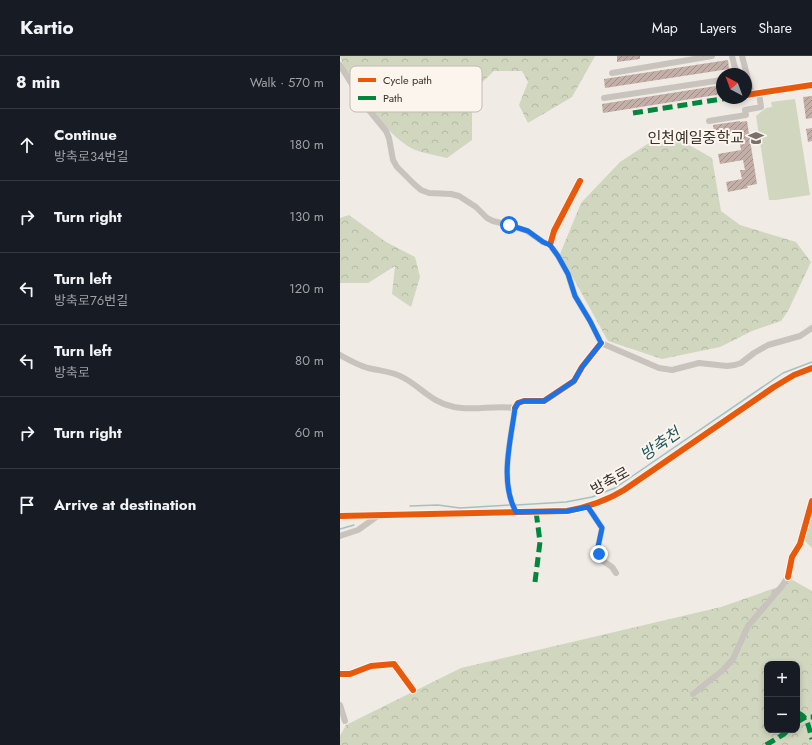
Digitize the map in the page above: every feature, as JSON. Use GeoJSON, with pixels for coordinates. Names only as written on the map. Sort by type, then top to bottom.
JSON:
{"type":"FeatureCollection","features":[{"type":"Feature","properties":{"kind":"street"},"geometry":{"type":"LineString","coordinates":[[612,73],[712,56]]}},
{"type":"Feature","properties":{"kind":"street"},"geometry":{"type":"LineString","coordinates":[[732,56],[735,68]]}},
{"type":"Feature","properties":{"kind":"street"},"geometry":{"type":"LineString","coordinates":[[742,56],[744,68]]}},
{"type":"Feature","properties":{"kind":"street"},"geometry":{"type":"LineString","coordinates":[[340,65],[350,81]]}},
{"type":"Feature","properties":{"kind":"street"},"geometry":{"type":"LineString","coordinates":[[604,98],[716,81]]}},
{"type":"Feature","properties":{"kind":"street"},"geometry":{"type":"LineString","coordinates":[[752,94],[812,85]]}},
{"type":"Feature","properties":{"kind":"street"},"geometry":{"type":"LineString","coordinates":[[709,121],[746,115],[745,110],[761,107],[759,93]]}},
{"type":"Feature","properties":{"kind":"street"},"geometry":{"type":"LineString","coordinates":[[371,112],[386,131],[389,138],[393,160],[397,167],[414,184],[429,193],[459,196],[476,207],[493,222],[528,231],[543,242],[550,245],[568,274],[575,296],[601,343],[659,368],[672,370],[698,363],[727,366],[735,365],[741,363],[768,345],[800,336],[812,328]]}},
{"type":"Feature","properties":{"kind":"street"},"geometry":{"type":"LineString","coordinates":[[550,245],[554,231],[580,181]]}},
{"type":"Feature","properties":{"kind":"street"},"geometry":{"type":"LineString","coordinates":[[514,507],[507,483],[507,471],[515,408],[518,403],[524,401],[544,401],[574,381],[582,367],[601,343]]}},
{"type":"Feature","properties":{"kind":"street"},"geometry":{"type":"LineString","coordinates":[[340,355],[349,361],[367,368],[391,372],[404,378],[432,399],[442,404],[473,409],[501,406],[515,408]]}},
{"type":"Feature","properties":{"kind":"street","name":"방축로"},"geometry":{"type":"LineString","coordinates":[[340,516],[514,507],[568,511],[588,507],[610,499],[774,387],[794,375],[812,368]]}},
{"type":"Feature","properties":{"kind":"street"},"geometry":{"type":"LineString","coordinates":[[693,694],[723,670],[733,658],[748,626],[788,577],[792,557],[800,544],[812,501]]}},
{"type":"Feature","properties":{"kind":"street"},"geometry":{"type":"LineString","coordinates":[[588,507],[602,528],[598,547],[600,559],[612,567],[616,573]]}},
{"type":"Feature","properties":{"kind":"street"},"geometry":{"type":"LineString","coordinates":[[340,536],[358,530],[379,515]]}},
{"type":"Feature","properties":{"kind":"street"},"geometry":{"type":"LineString","coordinates":[[340,674],[350,674],[370,666],[394,664],[413,690]]}},
{"type":"Feature","properties":{"kind":"street"},"geometry":{"type":"LineString","coordinates":[[340,705],[344,721]]}},
{"type":"Feature","properties":{"kind":"green space"},"geometry":{"type":"Polygon","coordinates":[[[340,56],[595,56],[572,97],[528,123],[519,105],[528,82],[522,71],[494,71],[482,82],[482,66],[350,66],[350,79],[340,56]]]}},
{"type":"Feature","properties":{"kind":"green space"},"geometry":{"type":"Polygon","coordinates":[[[795,99],[810,195],[769,200],[756,116],[766,108],[772,107],[771,102],[795,99]]]}},
{"type":"Feature","properties":{"kind":"green space"},"geometry":{"type":"Polygon","coordinates":[[[373,112],[472,112],[472,140],[447,158],[423,153],[411,148],[401,141],[373,112]]]}},
{"type":"Feature","properties":{"kind":"green space"},"geometry":{"type":"Polygon","coordinates":[[[682,141],[712,158],[721,211],[740,225],[796,242],[811,262],[788,311],[781,321],[752,331],[720,347],[662,359],[608,341],[560,254],[581,203],[620,162],[649,143],[682,141]]]}},
{"type":"Feature","properties":{"kind":"green space"},"geometry":{"type":"Polygon","coordinates":[[[349,215],[386,242],[415,257],[420,277],[411,307],[392,294],[395,266],[368,283],[340,283],[340,218],[349,215]]]}},
{"type":"Feature","properties":{"kind":"green space"},"geometry":{"type":"Polygon","coordinates":[[[812,507],[812,548],[803,539],[812,507]]]}},
{"type":"Feature","properties":{"kind":"green space"},"geometry":{"type":"Polygon","coordinates":[[[789,578],[812,591],[812,745],[340,745],[340,736],[346,725],[461,668],[721,607],[778,587],[789,578]]]}},
{"type":"Feature","properties":{"kind":"building"},"geometry":{"type":"Polygon","coordinates":[[[617,56],[640,56],[640,59],[617,62],[617,56]]]}},
{"type":"Feature","properties":{"kind":"building"},"geometry":{"type":"Polygon","coordinates":[[[728,60],[729,68],[716,68],[716,71],[605,88],[604,79],[728,60]]]}},
{"type":"Feature","properties":{"kind":"building"},"geometry":{"type":"Polygon","coordinates":[[[716,86],[716,95],[603,113],[602,104],[716,86]]]}},
{"type":"Feature","properties":{"kind":"building"},"geometry":{"type":"Polygon","coordinates":[[[812,96],[812,118],[806,119],[803,97],[812,96]]]}},
{"type":"Feature","properties":{"kind":"building"},"geometry":{"type":"Polygon","coordinates":[[[747,121],[757,184],[747,186],[748,188],[728,192],[726,182],[742,179],[740,170],[745,170],[743,160],[720,164],[718,154],[741,150],[739,139],[736,140],[734,132],[715,136],[713,125],[747,121]]]}},
{"type":"Feature","properties":{"kind":"building"},"geometry":{"type":"Polygon","coordinates":[[[812,128],[812,141],[808,142],[806,129],[812,128]]]}},
{"type":"Feature","properties":{"kind":"waterway","name":"방축천"},"geometry":{"type":"LineString","coordinates":[[516,505],[566,502],[592,497],[615,488],[783,373],[812,362]]}},
{"type":"Feature","properties":{"kind":"waterway","name":"방축천"},"geometry":{"type":"LineString","coordinates":[[410,506],[438,505],[460,508],[510,505]]}},
{"type":"Feature","properties":{"kind":"waterway","name":"방축천"},"geometry":{"type":"LineString","coordinates":[[340,529],[354,525]]}},
{"type":"Feature","properties":{"kind":"marked path"},"geometry":{"type":"LineString","coordinates":[[633,113],[716,100]]}},
{"type":"Feature","properties":{"kind":"marked path"},"geometry":{"type":"LineString","coordinates":[[535,582],[540,542],[536,511]]}},
{"type":"Feature","properties":{"kind":"marked path"},"geometry":{"type":"LineString","coordinates":[[800,714],[806,719],[812,739]]}},
{"type":"Feature","properties":{"kind":"marked path"},"geometry":{"type":"LineString","coordinates":[[800,720],[806,717],[812,717]]}},
{"type":"Feature","properties":{"kind":"marked path"},"geometry":{"type":"LineString","coordinates":[[766,745],[785,733]]}},
{"type":"Feature","properties":{"kind":"cycle path"},"geometry":{"type":"LineString","coordinates":[[752,94],[812,85]]}},
{"type":"Feature","properties":{"kind":"cycle path"},"geometry":{"type":"LineString","coordinates":[[550,245],[554,231],[580,181]]}},
{"type":"Feature","properties":{"kind":"cycle path"},"geometry":{"type":"LineString","coordinates":[[515,408],[518,403],[524,401],[544,401],[574,381],[582,367],[601,343]]}},
{"type":"Feature","properties":{"kind":"cycle path"},"geometry":{"type":"LineString","coordinates":[[340,516],[567,511],[590,505],[624,490],[774,387],[794,375],[812,368]]}},
{"type":"Feature","properties":{"kind":"cycle path"},"geometry":{"type":"LineString","coordinates":[[788,577],[792,557],[800,544],[812,501]]}},
{"type":"Feature","properties":{"kind":"cycle path"},"geometry":{"type":"LineString","coordinates":[[340,674],[350,674],[371,666],[394,664],[413,690]]}},
{"type":"Feature","properties":{"kind":"place","name":"인천예일중학교"},"geometry":{"type":"Point","coordinates":[756,138]}},
{"type":"Feature","properties":{"kind":"route"},"geometry":{"type":"LineString","coordinates":[[509,225],[528,231],[543,242],[550,245],[568,274],[575,296],[601,343],[600,346],[588,358],[574,381],[544,401],[524,401],[518,403],[515,408],[507,471],[507,483],[513,507],[516,512],[568,511],[588,507],[602,528],[598,547],[599,554]]}}]}
